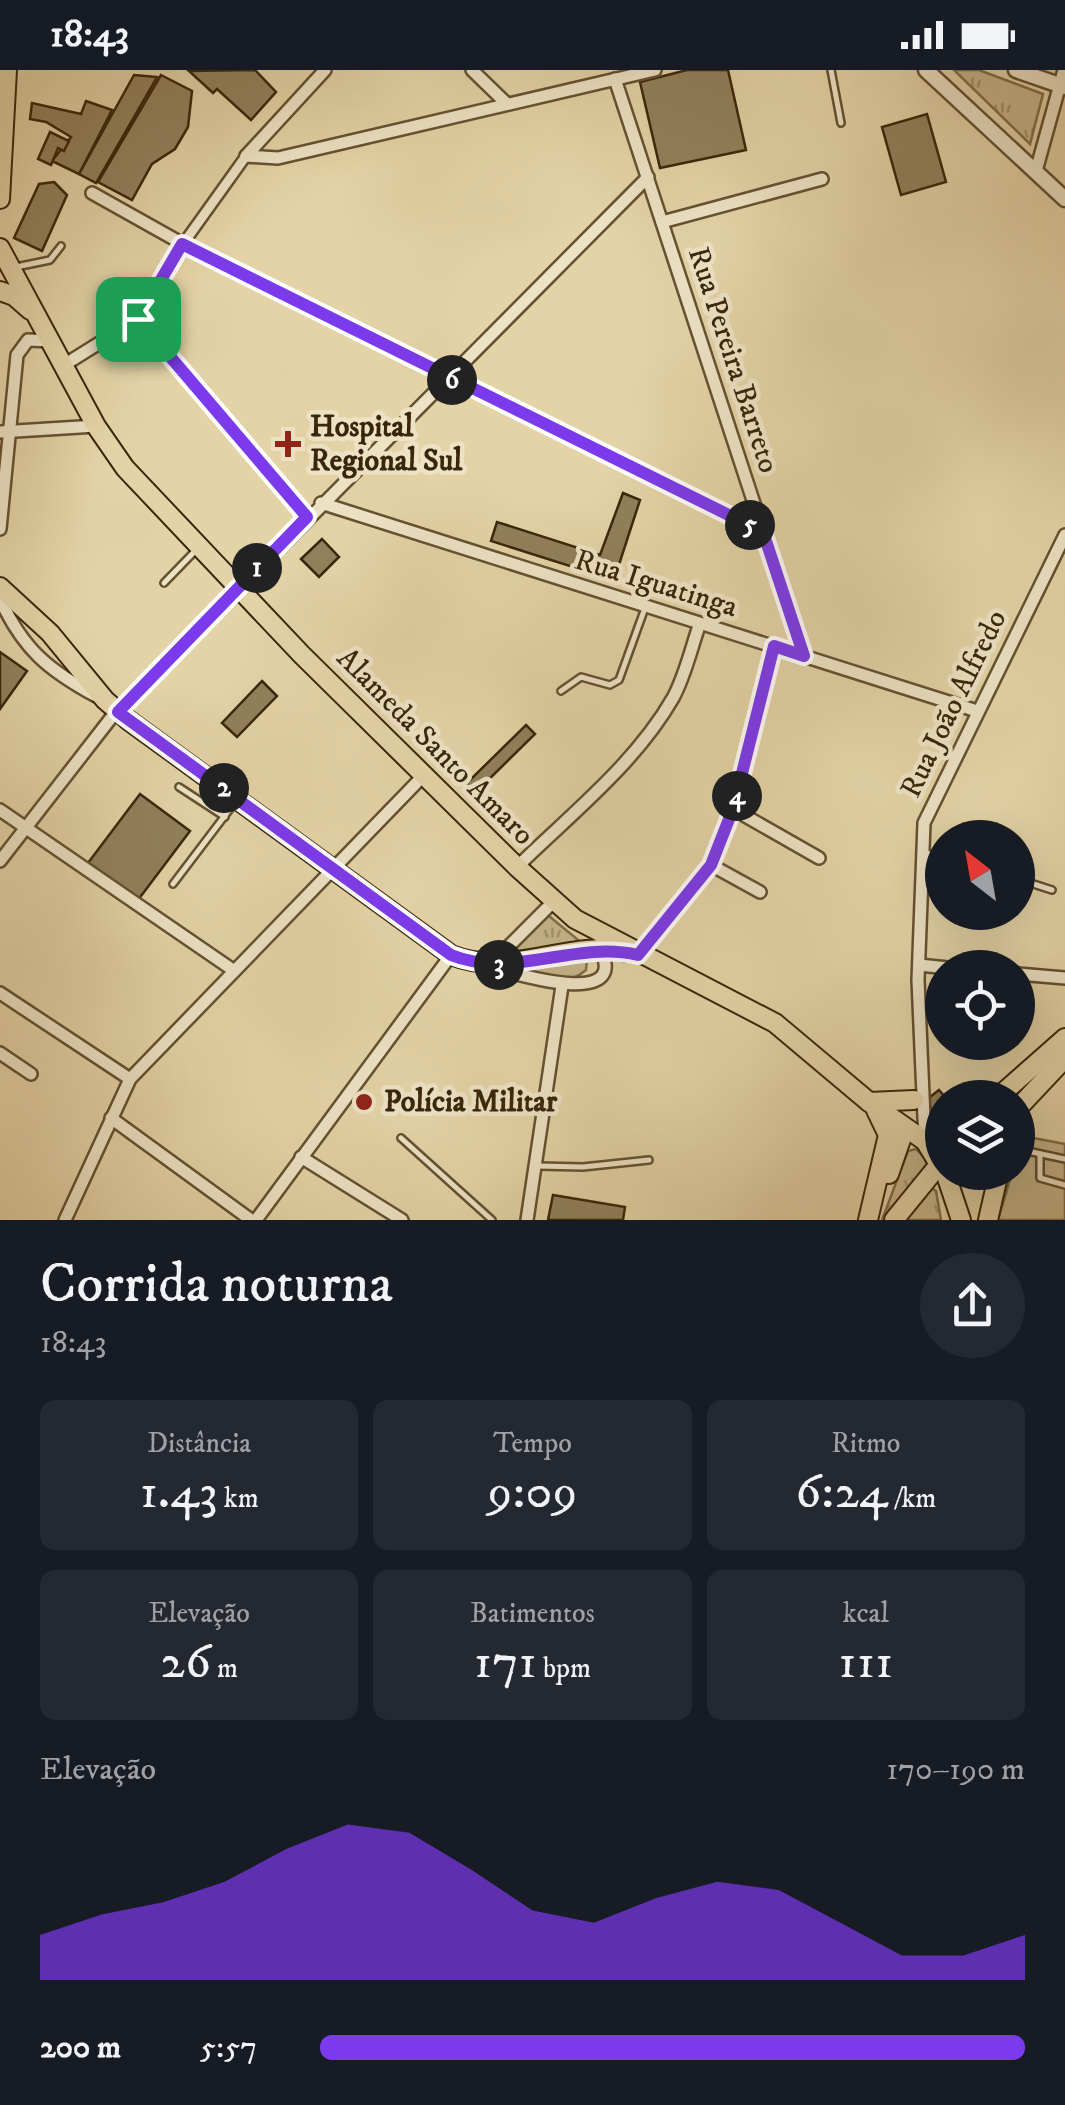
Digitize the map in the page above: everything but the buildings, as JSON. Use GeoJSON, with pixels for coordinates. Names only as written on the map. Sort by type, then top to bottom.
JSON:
{"type":"FeatureCollection","features":[{"type":"Feature","properties":{"kind":"main road"},"geometry":{"type":"LineString","coordinates":[[0,198],[4,81]]}},
{"type":"Feature","properties":{"kind":"main road","name":"Alameda Santo Amaro"},"geometry":{"type":"LineString","coordinates":[[0,248],[96,426],[126,468],[238,587],[517,866],[575,918],[638,955],[754,1009],[869,1102],[905,1128],[925,1135]]}},
{"type":"Feature","properties":{"kind":"main road"},"geometry":{"type":"LineString","coordinates":[[0,291],[21,300],[38,316]]}},
{"type":"Feature","properties":{"kind":"main road"},"geometry":{"type":"LineString","coordinates":[[0,587],[50,633],[111,706],[451,955],[487,966],[601,949],[638,955]]}},
{"type":"Feature","properties":{"kind":"main road"},"geometry":{"type":"LineString","coordinates":[[1017,1080],[1065,1038]]}},
{"type":"Feature","properties":{"kind":"main road"},"geometry":{"type":"LineString","coordinates":[[1035,1093],[1057,1074],[1065,1058]]}},
{"type":"Feature","properties":{"kind":"main road"},"geometry":{"type":"LineString","coordinates":[[870,1220],[888,1136],[882,1118],[869,1102],[917,1092]]}},
{"type":"Feature","properties":{"kind":"main road"},"geometry":{"type":"LineString","coordinates":[[870,1220],[905,1128]]}},
{"type":"Feature","properties":{"kind":"main road"},"geometry":{"type":"LineString","coordinates":[[894,1220],[925,1186]]}},
{"type":"Feature","properties":{"kind":"main road","name":"Alameda Santo Amaro"},"geometry":{"type":"LineString","coordinates":[[950,1190],[961,1220]]}},
{"type":"Feature","properties":{"kind":"main road"},"geometry":{"type":"LineString","coordinates":[[988,1220],[995,1190]]}},
{"type":"Feature","properties":{"kind":"street"},"geometry":{"type":"LineString","coordinates":[[64,365],[138,319],[182,244],[246,156],[325,70]]}},
{"type":"Feature","properties":{"kind":"street"},"geometry":{"type":"LineString","coordinates":[[472,70],[506,103]]}},
{"type":"Feature","properties":{"kind":"street"},"geometry":{"type":"LineString","coordinates":[[246,156],[278,158],[655,70]]}},
{"type":"Feature","properties":{"kind":"street"},"geometry":{"type":"LineString","coordinates":[[926,70],[940,77],[1065,200]]}},
{"type":"Feature","properties":{"kind":"street"},"geometry":{"type":"LineString","coordinates":[[1016,70],[1062,87]]}},
{"type":"Feature","properties":{"kind":"street"},"geometry":{"type":"LineString","coordinates":[[1036,172],[1064,70]]}},
{"type":"Feature","properties":{"kind":"street","name":"Rua Pereira Barreto"},"geometry":{"type":"LineString","coordinates":[[616,79],[804,656]]}},
{"type":"Feature","properties":{"kind":"street"},"geometry":{"type":"LineString","coordinates":[[0,860],[111,706],[238,587],[648,178]]}},
{"type":"Feature","properties":{"kind":"street"},"geometry":{"type":"LineString","coordinates":[[662,222],[822,178]]}},
{"type":"Feature","properties":{"kind":"street"},"geometry":{"type":"LineString","coordinates":[[92,193],[182,244],[763,532]]}},
{"type":"Feature","properties":{"kind":"street"},"geometry":{"type":"LineString","coordinates":[[138,319],[307,517]]}},
{"type":"Feature","properties":{"kind":"street"},"geometry":{"type":"LineString","coordinates":[[0,529],[5,432],[19,347],[35,338],[52,341]]}},
{"type":"Feature","properties":{"kind":"street"},"geometry":{"type":"LineString","coordinates":[[5,432],[96,426]]}},
{"type":"Feature","properties":{"kind":"street","name":"Rua Iguatinga"},"geometry":{"type":"LineString","coordinates":[[321,503],[977,712]]}},
{"type":"Feature","properties":{"kind":"street","name":"Rua João Alfredo"},"geometry":{"type":"LineString","coordinates":[[905,1128],[917,1092],[922,852],[928,809],[1065,535]]}},
{"type":"Feature","properties":{"kind":"street"},"geometry":{"type":"LineString","coordinates":[[0,599],[18,639],[72,683],[111,706]]}},
{"type":"Feature","properties":{"kind":"street"},"geometry":{"type":"LineString","coordinates":[[517,866],[628,758],[654,726],[675,694],[699,626]]}},
{"type":"Feature","properties":{"kind":"street"},"geometry":{"type":"LineString","coordinates":[[638,955],[711,865],[733,809],[774,646]]}},
{"type":"Feature","properties":{"kind":"street"},"geometry":{"type":"LineString","coordinates":[[65,1220],[130,1079],[424,775]]}},
{"type":"Feature","properties":{"kind":"street"},"geometry":{"type":"LineString","coordinates":[[733,809],[819,858]]}},
{"type":"Feature","properties":{"kind":"street"},"geometry":{"type":"LineString","coordinates":[[0,810],[233,970]]}},
{"type":"Feature","properties":{"kind":"street"},"geometry":{"type":"LineString","coordinates":[[711,865],[760,892]]}},
{"type":"Feature","properties":{"kind":"street"},"geometry":{"type":"LineString","coordinates":[[487,966],[554,901]]}},
{"type":"Feature","properties":{"kind":"street"},"geometry":{"type":"LineString","coordinates":[[487,966],[562,986],[598,976],[605,960],[601,949],[575,918]]}},
{"type":"Feature","properties":{"kind":"street"},"geometry":{"type":"LineString","coordinates":[[111,1118],[253,1220],[451,955]]}},
{"type":"Feature","properties":{"kind":"street"},"geometry":{"type":"LineString","coordinates":[[919,965],[925,966]]}},
{"type":"Feature","properties":{"kind":"street"},"geometry":{"type":"LineString","coordinates":[[1035,975],[1065,978]]}},
{"type":"Feature","properties":{"kind":"street"},"geometry":{"type":"LineString","coordinates":[[527,1220],[562,986]]}},
{"type":"Feature","properties":{"kind":"street"},"geometry":{"type":"LineString","coordinates":[[0,993],[130,1079]]}},
{"type":"Feature","properties":{"kind":"street"},"geometry":{"type":"LineString","coordinates":[[0,1053],[31,1074]]}},
{"type":"Feature","properties":{"kind":"street","name":"Rua João Alfredo"},"geometry":{"type":"LineString","coordinates":[[917,1092],[925,1114]]}},
{"type":"Feature","properties":{"kind":"street"},"geometry":{"type":"LineString","coordinates":[[301,1157],[402,1220]]}},
{"type":"Feature","properties":{"kind":"lane"},"geometry":{"type":"LineString","coordinates":[[831,70],[842,124]]}},
{"type":"Feature","properties":{"kind":"lane"},"geometry":{"type":"LineString","coordinates":[[13,268],[50,260],[61,246]]}},
{"type":"Feature","properties":{"kind":"lane"},"geometry":{"type":"LineString","coordinates":[[164,582],[199,546]]}},
{"type":"Feature","properties":{"kind":"lane"},"geometry":{"type":"LineString","coordinates":[[562,691],[581,677],[610,685],[618,680],[645,608]]}},
{"type":"Feature","properties":{"kind":"lane"},"geometry":{"type":"LineString","coordinates":[[178,786],[225,817]]}},
{"type":"Feature","properties":{"kind":"lane"},"geometry":{"type":"LineString","coordinates":[[173,884],[238,798]]}},
{"type":"Feature","properties":{"kind":"lane"},"geometry":{"type":"LineString","coordinates":[[1035,884],[1052,890]]}},
{"type":"Feature","properties":{"kind":"lane"},"geometry":{"type":"LineString","coordinates":[[401,1138],[492,1220]]}},
{"type":"Feature","properties":{"kind":"lane"},"geometry":{"type":"LineString","coordinates":[[1035,1153],[1065,1159]]}},
{"type":"Feature","properties":{"kind":"lane"},"geometry":{"type":"LineString","coordinates":[[1040,1154],[1040,1178],[1065,1186]]}},
{"type":"Feature","properties":{"kind":"lane"},"geometry":{"type":"LineString","coordinates":[[535,1166],[583,1167],[649,1160]]}},
{"type":"Feature","properties":{"kind":"green space"},"geometry":{"type":"Polygon","coordinates":[[[954,70],[979,70],[1043,94],[1030,144],[954,70]]]}},
{"type":"Feature","properties":{"kind":"green space"},"geometry":{"type":"Polygon","coordinates":[[[544,912],[588,948],[586,970],[576,977],[542,980],[496,965],[544,912]]]}},
{"type":"Feature","properties":{"kind":"green space"},"geometry":{"type":"Polygon","coordinates":[[[1035,1138],[1065,1144],[1065,1220],[998,1220],[1007,1190],[1035,1190],[1035,1138]]]}},
{"type":"Feature","properties":{"kind":"green space"},"geometry":{"type":"Polygon","coordinates":[[[916,1149],[925,1158],[925,1169],[882,1220],[908,1151],[916,1149]]]}},
{"type":"Feature","properties":{"kind":"green space"},"geometry":{"type":"Polygon","coordinates":[[[926,1190],[936,1191],[941,1220],[900,1220],[926,1190]]]}},
{"type":"Feature","properties":{"kind":"place","name":"Hospital Regional Sul"},"geometry":{"type":"Point","coordinates":[288,444]}},
{"type":"Feature","properties":{"kind":"place","name":"Polícia Militar"},"geometry":{"type":"Point","coordinates":[364,1102]}},
{"type":"Feature","properties":{"kind":"route"},"geometry":{"type":"LineString","coordinates":[[182,244],[763,532],[804,656],[774,646],[733,809],[711,865],[638,955],[601,949],[487,966],[451,955],[118,712],[307,517],[138,319],[182,244]]}}]}
